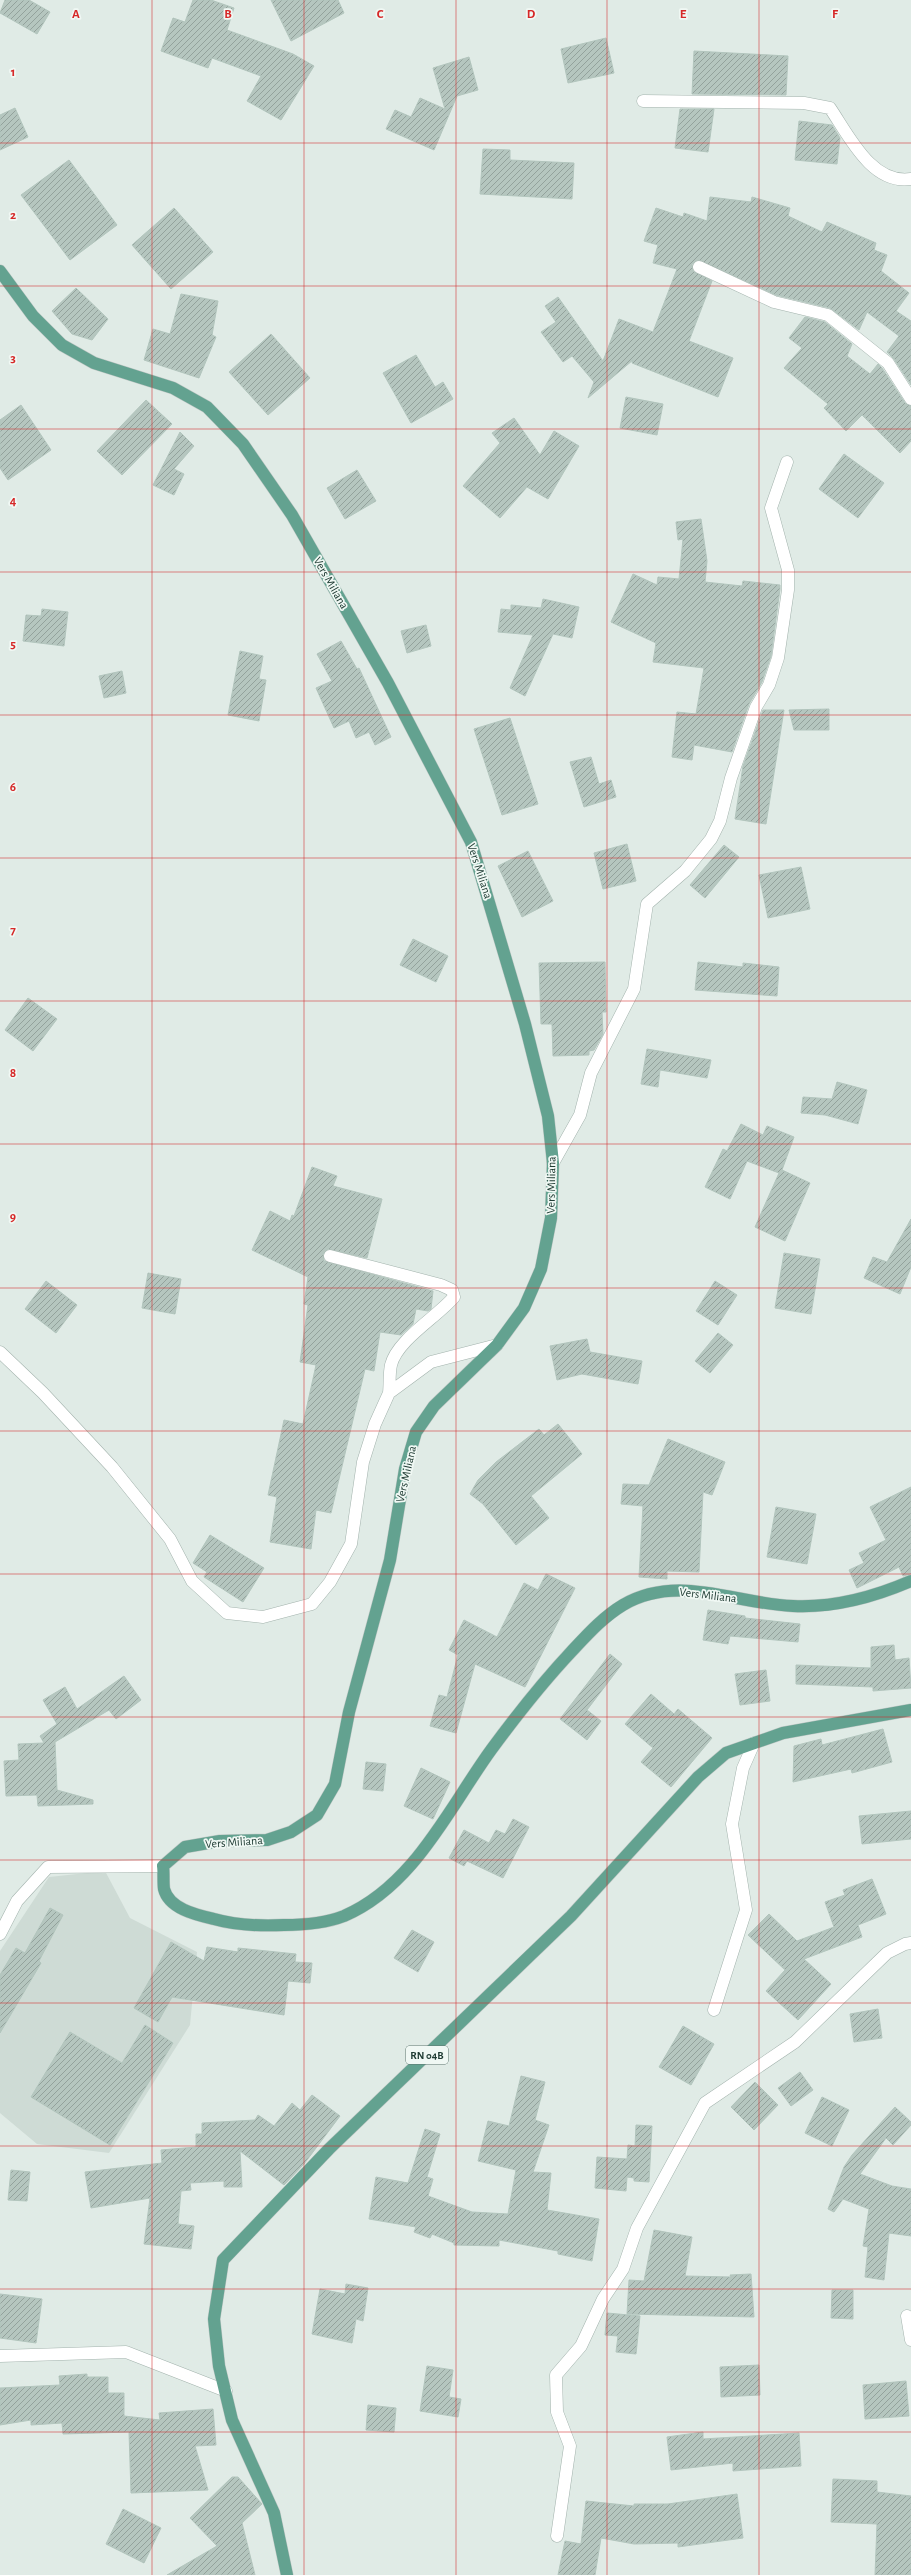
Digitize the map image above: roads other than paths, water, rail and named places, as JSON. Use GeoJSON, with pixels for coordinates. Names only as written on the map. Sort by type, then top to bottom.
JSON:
{"type":"FeatureCollection","features":[{"type":"Feature","properties":{"kind":"main road","name":"Vers Miliana"},"geometry":{"type":"LineString","coordinates":[[0,271],[32,316],[62,345],[94,363],[173,388],[208,407],[243,444],[292,515],[388,683],[471,842],[525,1024],[548,1116],[553,1163],[551,1218],[540,1270],[524,1308],[497,1345],[434,1406],[416,1432],[404,1469],[390,1560],[348,1712],[335,1784],[317,1815],[291,1832],[266,1840],[220,1841],[185,1847],[163,1866],[164,1891],[180,1909],[216,1920],[277,1926],[304,1925],[343,1916],[386,1891],[420,1853],[491,1749],[546,1678],[596,1626],[624,1605],[664,1590],[699,1592],[792,1606],[834,1605],[891,1589],[911,1580]]}},
{"type":"Feature","properties":{"kind":"main road","name":"RN 04B"},"geometry":{"type":"LineString","coordinates":[[287,2575],[274,2513],[232,2420],[220,2366],[214,2319],[223,2260],[329,2149],[571,1916],[698,1777],[726,1753],[783,1733],[911,1710]]}},
{"type":"Feature","properties":{"kind":"street"},"geometry":{"type":"LineString","coordinates":[[642,101],[804,103],[830,108],[874,169],[902,180],[911,179]]}},
{"type":"Feature","properties":{"kind":"street"},"geometry":{"type":"LineString","coordinates":[[699,267],[774,302],[828,315],[888,363],[911,399]]}},
{"type":"Feature","properties":{"kind":"street"},"geometry":{"type":"LineString","coordinates":[[553,1163],[580,1115],[592,1073],[634,989],[647,904],[685,871],[712,839],[720,820],[731,778],[756,707],[769,685],[778,658],[788,590],[788,570],[771,508],[787,462]]}},
{"type":"Feature","properties":{"kind":"street"},"geometry":{"type":"LineString","coordinates":[[0,1352],[43,1393],[112,1467],[170,1539],[192,1581],[226,1612],[263,1617],[312,1604],[334,1575],[351,1544],[363,1462],[374,1424],[389,1393],[391,1364],[399,1348],[446,1307],[454,1297],[452,1290],[441,1285],[330,1256]]}},
{"type":"Feature","properties":{"kind":"street"},"geometry":{"type":"LineString","coordinates":[[389,1393],[431,1362],[497,1345]]}},
{"type":"Feature","properties":{"kind":"street"},"geometry":{"type":"LineString","coordinates":[[714,2010],[746,1910],[732,1824],[743,1768],[754,1743]]}},
{"type":"Feature","properties":{"kind":"street"},"geometry":{"type":"LineString","coordinates":[[0,1934],[17,1901],[48,1868],[163,1866]]}},
{"type":"Feature","properties":{"kind":"street"},"geometry":{"type":"LineString","coordinates":[[557,2536],[570,2446],[557,2412],[556,2375],[581,2346],[603,2299],[623,2269],[637,2228],[705,2103],[795,2042],[887,1953],[905,1944],[911,1943]]}},
{"type":"Feature","properties":{"kind":"street"},"geometry":{"type":"LineString","coordinates":[[907,2316],[911,2340]]}},
{"type":"Feature","properties":{"kind":"street"},"geometry":{"type":"LineString","coordinates":[[0,2356],[126,2352],[226,2391]]}}]}
